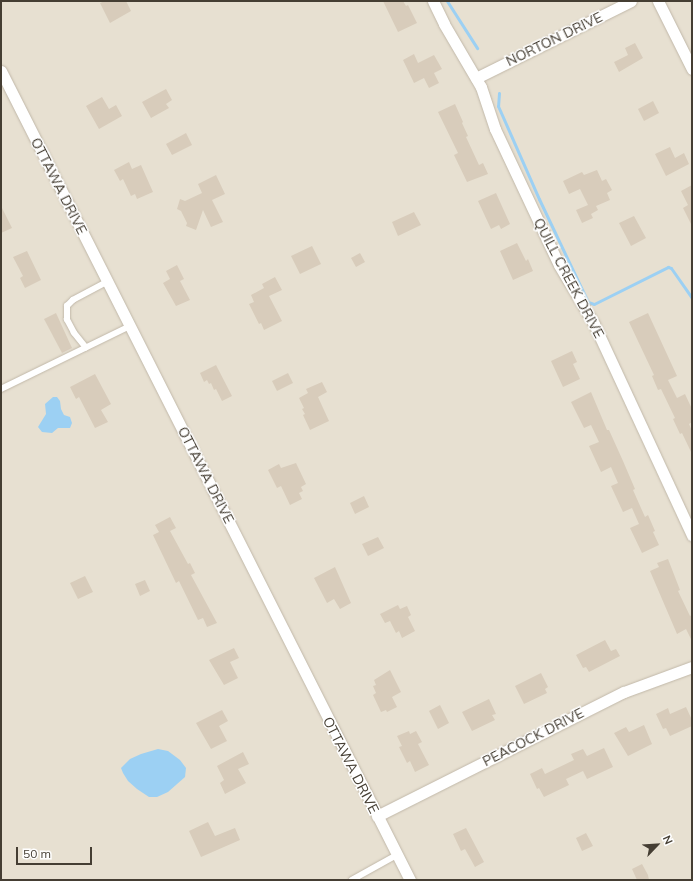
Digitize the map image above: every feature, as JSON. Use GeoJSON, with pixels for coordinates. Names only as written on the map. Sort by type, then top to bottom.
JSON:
{"type":"FeatureCollection","features":[{"type":"Feature","properties":{"kind":"street","name":"QUILL CREEK DRIVE"},"geometry":{"type":"LineString","coordinates":[[433,1],[444,24],[476,78],[496,128],[556,258],[594,324],[692,535]]}},
{"type":"Feature","properties":{"kind":"street","name":"NORTON DRIVE"},"geometry":{"type":"LineString","coordinates":[[476,78],[631,1]]}},
{"type":"Feature","properties":{"kind":"street"},"geometry":{"type":"LineString","coordinates":[[658,1],[692,68]]}},
{"type":"Feature","properties":{"kind":"street","name":"OTTAWA DRIVE"},"geometry":{"type":"LineString","coordinates":[[1,71],[410,880]]}},
{"type":"Feature","properties":{"kind":"street","name":"PEACOCK DRIVE"},"geometry":{"type":"LineString","coordinates":[[377,816],[624,692],[692,667]]}},
{"type":"Feature","properties":{"kind":"lane"},"geometry":{"type":"LineString","coordinates":[[86,348],[74,333],[67,320],[67,306],[73,300],[108,281]]}},
{"type":"Feature","properties":{"kind":"lane"},"geometry":{"type":"LineString","coordinates":[[1,389],[130,326]]}},
{"type":"Feature","properties":{"kind":"lane"},"geometry":{"type":"LineString","coordinates":[[352,880],[397,855]]}},
{"type":"Feature","properties":{"kind":"shaded area"},"geometry":{"type":"Polygon","coordinates":[[[1,1],[692,1],[692,880],[1,880],[1,1]]]}},
{"type":"Feature","properties":{"kind":"water"},"geometry":{"type":"Polygon","coordinates":[[[53,397],[57,397],[60,401],[61,409],[64,415],[70,417],[72,423],[70,428],[58,428],[52,433],[42,432],[38,427],[46,414],[45,404],[53,397]]]}},
{"type":"Feature","properties":{"kind":"water"},"geometry":{"type":"Polygon","coordinates":[[[158,749],[168,751],[180,760],[186,768],[185,777],[168,792],[157,797],[149,797],[128,781],[121,768],[130,759],[158,749]]]}},
{"type":"Feature","properties":{"kind":"building"},"geometry":{"type":"Polygon","coordinates":[[[105,1],[126,1],[131,11],[110,23],[100,3],[105,1]]]}},
{"type":"Feature","properties":{"kind":"building"},"geometry":{"type":"Polygon","coordinates":[[[383,1],[403,1],[406,6],[408,5],[417,23],[398,32],[383,1]]]}},
{"type":"Feature","properties":{"kind":"building"},"geometry":{"type":"Polygon","coordinates":[[[635,43],[643,58],[619,72],[614,62],[628,55],[625,48],[635,43]]]}},
{"type":"Feature","properties":{"kind":"building"},"geometry":{"type":"Polygon","coordinates":[[[414,54],[418,63],[434,55],[442,69],[434,73],[439,83],[429,88],[424,78],[414,83],[403,60],[414,54]]]}},
{"type":"Feature","properties":{"kind":"building"},"geometry":{"type":"Polygon","coordinates":[[[166,89],[172,100],[166,104],[169,108],[151,118],[142,102],[166,89]]]}},
{"type":"Feature","properties":{"kind":"building"},"geometry":{"type":"Polygon","coordinates":[[[102,97],[109,109],[116,105],[122,116],[99,129],[86,106],[102,97]]]}},
{"type":"Feature","properties":{"kind":"building"},"geometry":{"type":"Polygon","coordinates":[[[653,101],[659,113],[644,121],[638,109],[653,101]]]}},
{"type":"Feature","properties":{"kind":"building"},"geometry":{"type":"Polygon","coordinates":[[[455,104],[468,136],[466,137],[479,165],[483,163],[488,174],[467,182],[454,155],[458,153],[438,112],[455,104]]]}},
{"type":"Feature","properties":{"kind":"building"},"geometry":{"type":"Polygon","coordinates":[[[186,133],[192,145],[172,155],[166,144],[186,133]]]}},
{"type":"Feature","properties":{"kind":"building"},"geometry":{"type":"Polygon","coordinates":[[[670,147],[675,158],[684,153],[689,164],[666,176],[655,154],[670,147]]]}},
{"type":"Feature","properties":{"kind":"building"},"geometry":{"type":"Polygon","coordinates":[[[129,162],[132,169],[141,165],[153,192],[137,199],[135,194],[131,196],[123,179],[120,181],[114,170],[129,162]]]}},
{"type":"Feature","properties":{"kind":"building"},"geometry":{"type":"Polygon","coordinates":[[[597,170],[602,181],[606,179],[612,190],[607,193],[610,200],[596,206],[598,210],[591,214],[593,218],[582,223],[576,210],[588,205],[580,189],[569,194],[563,181],[582,172],[584,175],[597,170]]]}},
{"type":"Feature","properties":{"kind":"building"},"geometry":{"type":"Polygon","coordinates":[[[216,175],[225,194],[212,200],[223,222],[211,227],[203,210],[196,230],[186,226],[187,223],[181,211],[177,209],[180,199],[185,201],[202,193],[198,184],[216,175]]]}},
{"type":"Feature","properties":{"kind":"building"},"geometry":{"type":"Polygon","coordinates":[[[692,185],[692,226],[683,208],[688,205],[681,191],[692,185]]]}},
{"type":"Feature","properties":{"kind":"building"},"geometry":{"type":"Polygon","coordinates":[[[496,193],[510,224],[501,229],[499,225],[491,229],[478,201],[496,193]]]}},
{"type":"Feature","properties":{"kind":"building"},"geometry":{"type":"Polygon","coordinates":[[[1,206],[12,228],[1,233],[1,206]]]}},
{"type":"Feature","properties":{"kind":"building"},"geometry":{"type":"Polygon","coordinates":[[[414,212],[421,225],[398,236],[392,222],[414,212]]]}},
{"type":"Feature","properties":{"kind":"building"},"geometry":{"type":"Polygon","coordinates":[[[634,216],[646,238],[631,246],[619,223],[634,216]]]}},
{"type":"Feature","properties":{"kind":"building"},"geometry":{"type":"Polygon","coordinates":[[[517,243],[526,261],[528,259],[533,271],[513,280],[500,251],[517,243]]]}},
{"type":"Feature","properties":{"kind":"building"},"geometry":{"type":"Polygon","coordinates":[[[312,246],[321,264],[300,274],[291,256],[312,246]]]}},
{"type":"Feature","properties":{"kind":"building"},"geometry":{"type":"Polygon","coordinates":[[[27,251],[41,280],[25,288],[20,278],[23,276],[13,257],[27,251]]]}},
{"type":"Feature","properties":{"kind":"building"},"geometry":{"type":"Polygon","coordinates":[[[360,253],[365,262],[356,267],[351,258],[360,253]]]}},
{"type":"Feature","properties":{"kind":"building"},"geometry":{"type":"Polygon","coordinates":[[[177,265],[184,279],[180,281],[190,300],[176,306],[163,283],[170,279],[166,271],[177,265]]]}},
{"type":"Feature","properties":{"kind":"building"},"geometry":{"type":"Polygon","coordinates":[[[275,277],[282,290],[269,296],[282,321],[264,330],[261,323],[259,324],[249,304],[254,302],[251,295],[264,288],[262,284],[275,277]]]}},
{"type":"Feature","properties":{"kind":"building"},"geometry":{"type":"Polygon","coordinates":[[[56,313],[72,348],[62,353],[44,319],[56,313]]]}},
{"type":"Feature","properties":{"kind":"building"},"geometry":{"type":"Polygon","coordinates":[[[648,313],[677,376],[668,380],[677,398],[685,394],[692,409],[692,422],[689,424],[692,431],[692,454],[682,433],[680,434],[673,419],[675,418],[661,389],[658,390],[652,376],[654,375],[629,322],[648,313]]]}},
{"type":"Feature","properties":{"kind":"building"},"geometry":{"type":"Polygon","coordinates":[[[572,351],[577,362],[573,364],[580,379],[563,387],[551,361],[572,351]]]}},
{"type":"Feature","properties":{"kind":"building"},"geometry":{"type":"Polygon","coordinates":[[[216,365],[232,396],[222,401],[216,389],[214,390],[211,383],[209,384],[207,380],[204,382],[200,373],[216,365]]]}},
{"type":"Feature","properties":{"kind":"building"},"geometry":{"type":"Polygon","coordinates":[[[288,373],[293,383],[277,391],[272,381],[288,373]]]}},
{"type":"Feature","properties":{"kind":"building"},"geometry":{"type":"Polygon","coordinates":[[[95,374],[111,404],[101,410],[108,422],[95,428],[79,397],[76,399],[70,387],[95,374]]]}},
{"type":"Feature","properties":{"kind":"building"},"geometry":{"type":"Polygon","coordinates":[[[322,382],[327,392],[318,397],[329,421],[310,430],[303,415],[305,414],[302,409],[304,408],[299,398],[308,393],[306,389],[322,382]]]}},
{"type":"Feature","properties":{"kind":"building"},"geometry":{"type":"Polygon","coordinates":[[[591,392],[607,430],[609,430],[623,461],[635,489],[633,490],[645,517],[648,515],[655,531],[653,532],[659,545],[642,553],[630,528],[639,524],[632,508],[623,512],[611,486],[618,483],[611,467],[601,472],[589,446],[599,442],[591,425],[584,428],[571,402],[591,392]]]}},
{"type":"Feature","properties":{"kind":"building"},"geometry":{"type":"Polygon","coordinates":[[[296,463],[306,484],[301,487],[303,491],[299,493],[302,499],[290,505],[281,486],[277,488],[268,470],[279,464],[281,468],[296,463]]]}},
{"type":"Feature","properties":{"kind":"building"},"geometry":{"type":"Polygon","coordinates":[[[364,496],[369,507],[355,514],[350,503],[364,496]]]}},
{"type":"Feature","properties":{"kind":"building"},"geometry":{"type":"Polygon","coordinates":[[[170,517],[176,528],[170,531],[188,564],[190,563],[195,573],[191,575],[217,623],[207,627],[203,618],[198,620],[179,581],[176,583],[153,535],[159,532],[155,525],[170,517]]]}},
{"type":"Feature","properties":{"kind":"building"},"geometry":{"type":"Polygon","coordinates":[[[378,537],[384,548],[368,556],[362,544],[378,537]]]}},
{"type":"Feature","properties":{"kind":"building"},"geometry":{"type":"Polygon","coordinates":[[[668,559],[680,590],[678,591],[690,616],[692,615],[692,641],[686,629],[677,634],[650,571],[659,567],[657,563],[668,559]]]}},
{"type":"Feature","properties":{"kind":"building"},"geometry":{"type":"Polygon","coordinates":[[[335,567],[351,603],[340,609],[334,599],[327,603],[314,578],[335,567]]]}},
{"type":"Feature","properties":{"kind":"building"},"geometry":{"type":"Polygon","coordinates":[[[85,576],[93,592],[78,599],[70,583],[85,576]]]}},
{"type":"Feature","properties":{"kind":"building"},"geometry":{"type":"Polygon","coordinates":[[[145,580],[150,591],[140,596],[135,584],[145,580]]]}},
{"type":"Feature","properties":{"kind":"building"},"geometry":{"type":"Polygon","coordinates":[[[398,605],[400,609],[407,606],[411,615],[408,617],[415,631],[402,638],[399,631],[396,633],[390,621],[385,623],[380,614],[398,605]]]}},
{"type":"Feature","properties":{"kind":"building"},"geometry":{"type":"Polygon","coordinates":[[[605,640],[611,651],[616,649],[620,656],[589,672],[586,667],[583,668],[576,655],[605,640]]]}},
{"type":"Feature","properties":{"kind":"building"},"geometry":{"type":"Polygon","coordinates":[[[234,648],[239,658],[230,662],[238,678],[224,685],[209,660],[234,648]]]}},
{"type":"Feature","properties":{"kind":"building"},"geometry":{"type":"Polygon","coordinates":[[[390,670],[401,692],[392,697],[397,707],[387,712],[386,710],[381,712],[373,695],[376,693],[373,686],[376,685],[374,680],[390,670]]]}},
{"type":"Feature","properties":{"kind":"building"},"geometry":{"type":"Polygon","coordinates":[[[541,673],[548,687],[545,689],[547,693],[524,704],[515,686],[541,673]]]}},
{"type":"Feature","properties":{"kind":"building"},"geometry":{"type":"Polygon","coordinates":[[[489,699],[496,714],[492,715],[495,720],[472,731],[462,712],[489,699]]]}},
{"type":"Feature","properties":{"kind":"building"},"geometry":{"type":"Polygon","coordinates":[[[440,705],[449,723],[438,729],[429,711],[440,705]]]}},
{"type":"Feature","properties":{"kind":"building"},"geometry":{"type":"Polygon","coordinates":[[[686,707],[692,720],[692,726],[670,736],[666,728],[663,729],[656,714],[668,708],[670,714],[686,707]]]}},
{"type":"Feature","properties":{"kind":"building"},"geometry":{"type":"Polygon","coordinates":[[[222,710],[228,721],[219,726],[227,741],[211,749],[196,723],[222,710]]]}},
{"type":"Feature","properties":{"kind":"building"},"geometry":{"type":"Polygon","coordinates":[[[644,725],[652,744],[628,756],[614,733],[626,727],[629,732],[644,725]]]}},
{"type":"Feature","properties":{"kind":"building"},"geometry":{"type":"Polygon","coordinates":[[[409,731],[410,734],[416,731],[422,742],[418,744],[429,765],[415,772],[410,761],[407,763],[399,747],[402,746],[397,736],[409,731]]]}},
{"type":"Feature","properties":{"kind":"building"},"geometry":{"type":"Polygon","coordinates":[[[604,748],[613,767],[587,779],[583,771],[566,779],[569,785],[544,797],[539,788],[537,789],[530,774],[542,768],[545,774],[574,760],[571,754],[583,749],[587,756],[604,748]]]}},
{"type":"Feature","properties":{"kind":"building"},"geometry":{"type":"Polygon","coordinates":[[[243,752],[249,764],[238,769],[246,783],[225,794],[220,783],[224,780],[217,766],[243,752]]]}},
{"type":"Feature","properties":{"kind":"building"},"geometry":{"type":"Polygon","coordinates":[[[208,822],[215,836],[235,828],[240,840],[201,857],[189,831],[208,822]]]}},
{"type":"Feature","properties":{"kind":"building"},"geometry":{"type":"Polygon","coordinates":[[[466,828],[484,862],[475,867],[465,849],[461,851],[453,834],[466,828]]]}},
{"type":"Feature","properties":{"kind":"building"},"geometry":{"type":"Polygon","coordinates":[[[586,833],[593,846],[582,851],[576,838],[586,833]]]}},
{"type":"Feature","properties":{"kind":"building"},"geometry":{"type":"Polygon","coordinates":[[[642,864],[649,880],[637,880],[632,869],[642,864]]]}},
{"type":"Feature","properties":{"kind":"waterway"},"geometry":{"type":"LineString","coordinates":[[447,1],[477,48]]}},
{"type":"Feature","properties":{"kind":"waterway"},"geometry":{"type":"LineString","coordinates":[[499,93],[498,106],[539,199],[588,302],[594,304],[668,267],[671,268],[692,298]]}}]}
